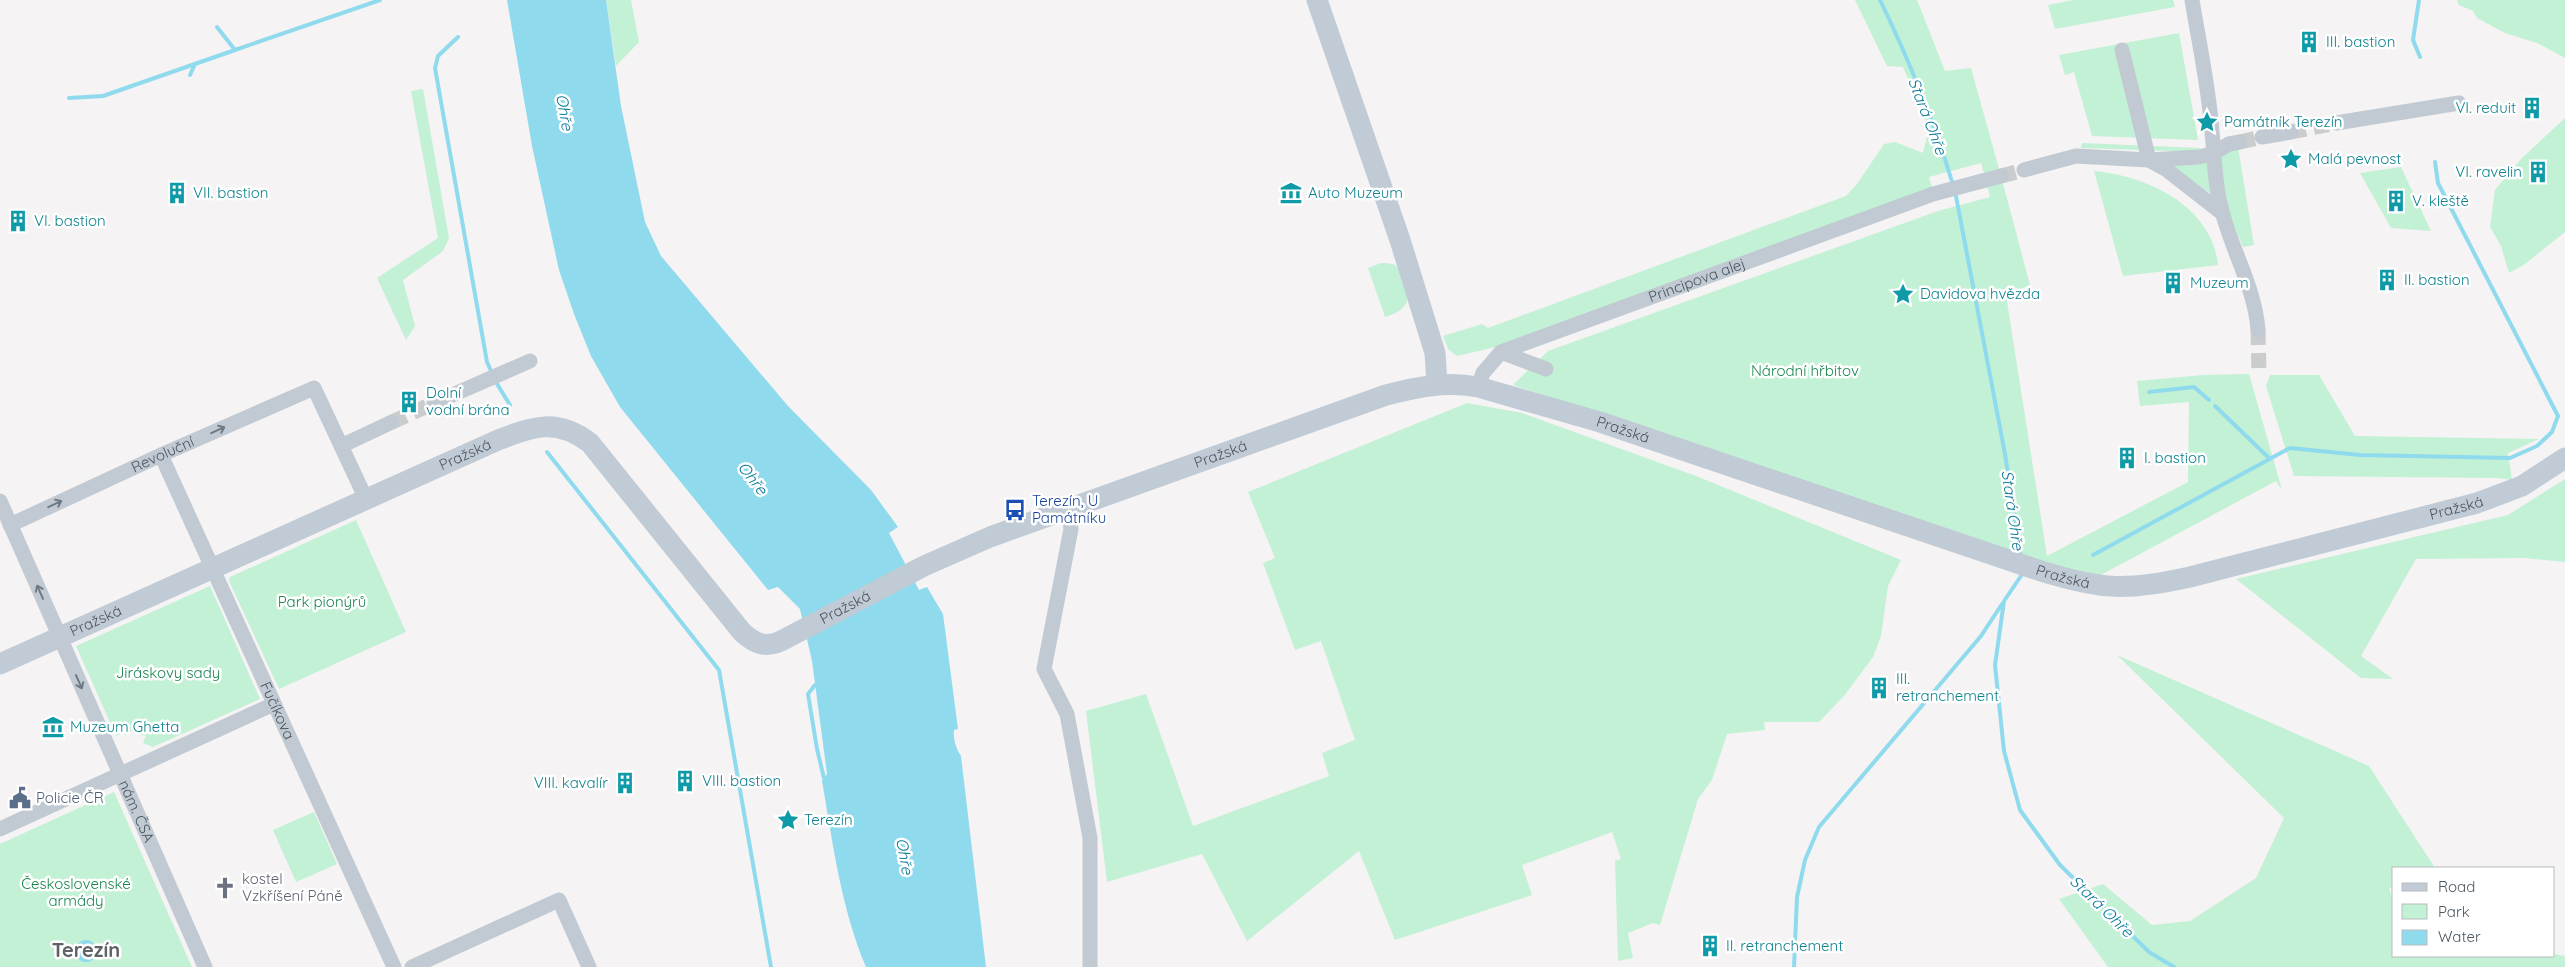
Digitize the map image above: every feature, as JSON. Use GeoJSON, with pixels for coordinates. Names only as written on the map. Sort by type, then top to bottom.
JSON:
{"type":"FeatureCollection","features":[{"type":"Feature","properties":{"kind":"main road"},"geometry":{"type":"LineString","coordinates":[[1317,0],[1400,240],[1435,353],[1437,384]]}},
{"type":"Feature","properties":{"kind":"main road","name":"Pražská"},"geometry":{"type":"LineString","coordinates":[[0,664],[513,434],[548,425],[566,428],[590,443],[742,632],[756,644],[772,645],[924,566],[990,537],[1386,395],[1437,384],[1458,384],[1478,387],[1600,422],[2041,571],[2093,586],[2114,588],[2159,584],[2190,577],[2500,495],[2544,474],[2565,458]]}},
{"type":"Feature","properties":{"kind":"street"},"geometry":{"type":"LineString","coordinates":[[2192,0],[2212,132],[2212,154],[2222,213],[2240,257],[2257,314],[2258,330]]}},
{"type":"Feature","properties":{"kind":"street"},"geometry":{"type":"LineString","coordinates":[[2122,50],[2148,160],[2167,170],[2222,213]]}},
{"type":"Feature","properties":{"kind":"street"},"geometry":{"type":"LineString","coordinates":[[2336,123],[2459,103]]}},
{"type":"Feature","properties":{"kind":"street"},"geometry":{"type":"LineString","coordinates":[[2262,137],[2291,132]]}},
{"type":"Feature","properties":{"kind":"street"},"geometry":{"type":"LineString","coordinates":[[2024,170],[2076,156],[2148,160],[2212,154],[2229,144],[2240,142]]}},
{"type":"Feature","properties":{"kind":"street","name":"Principova alej"},"geometry":{"type":"LineString","coordinates":[[1501,352],[1933,194],[2001,176]]}},
{"type":"Feature","properties":{"kind":"street"},"geometry":{"type":"LineString","coordinates":[[1478,387],[1484,373],[1501,352],[1546,368]]}},
{"type":"Feature","properties":{"kind":"street"},"geometry":{"type":"LineString","coordinates":[[434,403],[530,361]]}},
{"type":"Feature","properties":{"kind":"street","name":"Revoluční"},"geometry":{"type":"LineString","coordinates":[[10,525],[161,455],[314,388],[341,446]]}},
{"type":"Feature","properties":{"kind":"street"},"geometry":{"type":"LineString","coordinates":[[366,499],[341,446],[392,422]]}},
{"type":"Feature","properties":{"kind":"street","name":"Fučíkova"},"geometry":{"type":"LineString","coordinates":[[161,455],[394,967]]}},
{"type":"Feature","properties":{"kind":"street"},"geometry":{"type":"LineString","coordinates":[[0,501],[120,776],[274,704]]}},
{"type":"Feature","properties":{"kind":"street"},"geometry":{"type":"LineString","coordinates":[[1068,508],[1071,529],[1044,669],[1067,714],[1090,838],[1090,967]]}},
{"type":"Feature","properties":{"kind":"street","name":"nám. ČSA"},"geometry":{"type":"LineString","coordinates":[[0,829],[120,776],[205,967]]}},
{"type":"Feature","properties":{"kind":"street"},"geometry":{"type":"LineString","coordinates":[[412,967],[559,900],[589,967]]}},
{"type":"Feature","properties":{"kind":"green space"},"geometry":{"type":"Polygon","coordinates":[[[606,0],[631,0],[639,42],[616,66],[606,0]]]}},
{"type":"Feature","properties":{"kind":"green space"},"geometry":{"type":"Polygon","coordinates":[[[1855,0],[1917,0],[1945,71],[1971,68],[1999,169],[1984,173],[1981,163],[1929,177],[1932,188],[1500,346],[1457,356],[1448,349],[1443,336],[1482,324],[1488,328],[1846,196],[1857,184],[1884,144],[1895,142],[1923,153],[1929,129],[1903,67],[1887,66],[1855,0]]]}},
{"type":"Feature","properties":{"kind":"green space"},"geometry":{"type":"Polygon","coordinates":[[[2073,0],[2173,0],[2175,7],[2055,29],[2048,5],[2073,0]]]}},
{"type":"Feature","properties":{"kind":"green space"},"geometry":{"type":"Polygon","coordinates":[[[2457,0],[2565,0],[2565,58],[2537,43],[2505,33],[2477,18],[2473,11],[2459,5],[2457,0]]]}},
{"type":"Feature","properties":{"kind":"green space"},"geometry":{"type":"Polygon","coordinates":[[[2179,33],[2198,140],[2092,136],[2074,72],[2065,75],[2059,55],[2179,33]]]}},
{"type":"Feature","properties":{"kind":"green space"},"geometry":{"type":"Polygon","coordinates":[[[423,89],[449,238],[443,251],[403,280],[415,326],[406,340],[377,278],[438,238],[411,91],[423,89]]]}},
{"type":"Feature","properties":{"kind":"green space","name":"VI. ravelin"},"geometry":{"type":"Polygon","coordinates":[[[2565,118],[2565,232],[2525,264],[2509,273],[2501,246],[2490,227],[2495,190],[2522,158],[2565,118]]]}},
{"type":"Feature","properties":{"kind":"green space"},"geometry":{"type":"Polygon","coordinates":[[[2082,143],[2200,148],[2201,152],[2081,148],[2082,143]]]}},
{"type":"Feature","properties":{"kind":"green space"},"geometry":{"type":"Polygon","coordinates":[[[2238,147],[2254,245],[2243,247],[2227,209],[2218,155],[2238,147]]]}},
{"type":"Feature","properties":{"kind":"green space"},"geometry":{"type":"Polygon","coordinates":[[[2207,163],[2214,196],[2172,167],[2173,164],[2207,163]]]}},
{"type":"Feature","properties":{"kind":"green space","name":"V. kleště"},"geometry":{"type":"Polygon","coordinates":[[[2401,167],[2431,231],[2391,228],[2360,173],[2401,167]]]}},
{"type":"Feature","properties":{"kind":"green space"},"geometry":{"type":"Polygon","coordinates":[[[2094,171],[2135,179],[2173,197],[2190,210],[2203,226],[2213,244],[2218,265],[2123,276],[2094,171]]]}},
{"type":"Feature","properties":{"kind":"green space","name":"Národní hřbitov"},"geometry":{"type":"Polygon","coordinates":[[[2002,180],[2030,285],[2006,295],[2047,556],[2188,482],[2189,402],[2140,406],[2137,381],[2203,375],[2249,374],[2282,490],[2276,481],[2097,577],[2040,561],[1513,385],[1548,351],[1938,211],[1990,197],[1987,184],[2002,180]]]}},
{"type":"Feature","properties":{"kind":"green space"},"geometry":{"type":"Polygon","coordinates":[[[1381,263],[1392,264],[1399,269],[1405,280],[1408,297],[1401,310],[1385,317],[1368,268],[1381,263]]]}},
{"type":"Feature","properties":{"kind":"green space"},"geometry":{"type":"Polygon","coordinates":[[[2270,375],[2319,375],[2355,436],[2539,439],[2508,453],[2512,480],[2498,478],[2294,476],[2266,386],[2270,375]]]}},
{"type":"Feature","properties":{"kind":"green space"},"geometry":{"type":"Polygon","coordinates":[[[1467,403],[1522,413],[1696,476],[1901,560],[1888,586],[1881,636],[1873,657],[1844,696],[1819,722],[1764,722],[1765,730],[1727,734],[1712,780],[1698,799],[1660,925],[1653,923],[1628,933],[1633,958],[1618,961],[1615,861],[1621,859],[1612,832],[1522,865],[1532,895],[1395,940],[1359,851],[1247,941],[1202,854],[1107,882],[1086,711],[1146,694],[1193,826],[1329,776],[1322,753],[1355,740],[1321,641],[1295,650],[1263,563],[1275,558],[1248,492],[1467,403]]]}},
{"type":"Feature","properties":{"kind":"green space"},"geometry":{"type":"Polygon","coordinates":[[[2565,479],[2565,562],[2523,558],[2416,559],[2361,656],[2393,679],[2361,678],[2236,579],[2508,515],[2565,479]]]}},
{"type":"Feature","properties":{"kind":"green space","name":"Park pionýrů"},"geometry":{"type":"Polygon","coordinates":[[[356,520],[406,632],[279,689],[229,581],[230,577],[356,520]]]}},
{"type":"Feature","properties":{"kind":"green space","name":"Jiráskovy sady"},"geometry":{"type":"Polygon","coordinates":[[[210,586],[260,699],[153,747],[143,743],[146,736],[130,731],[127,735],[122,733],[116,736],[76,646],[210,586]]]}},
{"type":"Feature","properties":{"kind":"green space"},"geometry":{"type":"Polygon","coordinates":[[[2117,655],[2369,766],[2434,867],[2392,867],[2392,888],[2389,887],[2392,898],[2392,957],[2555,957],[2555,954],[2565,956],[2565,967],[2108,967],[2059,899],[2103,884],[2152,925],[2190,921],[2256,878],[2284,818],[2117,655]]]}},
{"type":"Feature","properties":{"kind":"green space","name":"Československé armády"},"geometry":{"type":"Polygon","coordinates":[[[114,792],[192,967],[0,967],[0,844],[114,792]]]}},
{"type":"Feature","properties":{"kind":"green space"},"geometry":{"type":"Polygon","coordinates":[[[314,812],[337,864],[296,882],[273,830],[314,812]]]}},
{"type":"Feature","properties":{"kind":"water","name":"Ohře"},"geometry":{"type":"Polygon","coordinates":[[[507,0],[606,0],[621,106],[645,222],[661,256],[788,406],[871,490],[898,527],[889,533],[919,590],[927,587],[943,614],[958,729],[954,730],[954,736],[956,747],[961,756],[986,967],[866,967],[850,922],[834,852],[822,781],[827,774],[812,661],[800,609],[778,587],[768,590],[620,407],[591,356],[559,270],[532,146],[507,0]]]}},
{"type":"Feature","properties":{"kind":"water"},"geometry":{"type":"Polygon","coordinates":[[[86,940],[94,943],[97,951],[94,959],[86,962],[78,959],[75,951],[78,943],[86,940]]]}},
{"type":"Feature","properties":{"kind":"waterway"},"geometry":{"type":"LineString","coordinates":[[217,27],[235,50],[380,0]]}},
{"type":"Feature","properties":{"kind":"waterway","name":"Stará Ohře"},"geometry":{"type":"LineString","coordinates":[[1880,0],[1920,91],[1953,185]]}},
{"type":"Feature","properties":{"kind":"waterway"},"geometry":{"type":"LineString","coordinates":[[2419,0],[2413,40],[2420,57]]}},
{"type":"Feature","properties":{"kind":"waterway"},"geometry":{"type":"LineString","coordinates":[[458,37],[438,56],[435,68],[487,362],[492,373]]}},
{"type":"Feature","properties":{"kind":"waterway"},"geometry":{"type":"LineString","coordinates":[[69,98],[103,96],[235,50]]}},
{"type":"Feature","properties":{"kind":"waterway"},"geometry":{"type":"LineString","coordinates":[[190,75],[195,64]]}},
{"type":"Feature","properties":{"kind":"waterway"},"geometry":{"type":"LineString","coordinates":[[2093,555],[2290,448],[2360,455],[2510,458],[2537,446],[2552,432],[2558,416],[2438,183],[2435,162]]}},
{"type":"Feature","properties":{"kind":"waterway","name":"Stará Ohře"},"geometry":{"type":"LineString","coordinates":[[1955,191],[2005,454],[2021,558]]}},
{"type":"Feature","properties":{"kind":"waterway"},"geometry":{"type":"LineString","coordinates":[[494,379],[510,405]]}},
{"type":"Feature","properties":{"kind":"waterway"},"geometry":{"type":"LineString","coordinates":[[2149,392],[2194,387],[2209,400]]}},
{"type":"Feature","properties":{"kind":"waterway"},"geometry":{"type":"LineString","coordinates":[[2215,406],[2269,458]]}},
{"type":"Feature","properties":{"kind":"waterway"},"geometry":{"type":"LineString","coordinates":[[547,452],[719,670],[771,967]]}},
{"type":"Feature","properties":{"kind":"waterway","name":"Stará Ohře"},"geometry":{"type":"LineString","coordinates":[[2021,570],[2021,576],[2004,601],[1995,665],[2004,751],[2020,810],[2060,865],[2149,952],[2174,967]]}},
{"type":"Feature","properties":{"kind":"waterway"},"geometry":{"type":"LineString","coordinates":[[1794,967],[1797,897],[1805,860],[1819,827],[1981,636],[2002,604]]}},
{"type":"Feature","properties":{"kind":"waterway"},"geometry":{"type":"LineString","coordinates":[[815,685],[808,694],[824,778]]}},
{"type":"Feature","properties":{"kind":"tunnel"},"geometry":{"type":"LineString","coordinates":[[2291,132],[2336,123]]}},
{"type":"Feature","properties":{"kind":"tunnel"},"geometry":{"type":"LineString","coordinates":[[2240,142],[2262,137]]}},
{"type":"Feature","properties":{"kind":"tunnel"},"geometry":{"type":"LineString","coordinates":[[2001,176],[2024,170]]}},
{"type":"Feature","properties":{"kind":"tunnel"},"geometry":{"type":"LineString","coordinates":[[2258,330],[2259,375]]}},
{"type":"Feature","properties":{"kind":"tunnel"},"geometry":{"type":"LineString","coordinates":[[392,422],[434,403]]}},
{"type":"Feature","properties":{"kind":"place","name":"III. bastion"},"geometry":{"type":"Point","coordinates":[2309,42]}},
{"type":"Feature","properties":{"kind":"place","name":"VI. reduit"},"geometry":{"type":"Point","coordinates":[2532,108]}},
{"type":"Feature","properties":{"kind":"place","name":"Památník Terezín"},"geometry":{"type":"Point","coordinates":[2207,122]}},
{"type":"Feature","properties":{"kind":"place","name":"Malá pevnost"},"geometry":{"type":"Point","coordinates":[2291,159]}},
{"type":"Feature","properties":{"kind":"place","name":"VI. ravelin"},"geometry":{"type":"Point","coordinates":[2538,172]}},
{"type":"Feature","properties":{"kind":"place","name":"VII. bastion"},"geometry":{"type":"Point","coordinates":[177,193]}},
{"type":"Feature","properties":{"kind":"place","name":"Auto Muzeum"},"geometry":{"type":"Point","coordinates":[1291,193]}},
{"type":"Feature","properties":{"kind":"place","name":"V. kleště"},"geometry":{"type":"Point","coordinates":[2396,201]}},
{"type":"Feature","properties":{"kind":"place","name":"VI. bastion"},"geometry":{"type":"Point","coordinates":[18,221]}},
{"type":"Feature","properties":{"kind":"place","name":"II. bastion"},"geometry":{"type":"Point","coordinates":[2387,280]}},
{"type":"Feature","properties":{"kind":"place","name":"Muzeum"},"geometry":{"type":"Point","coordinates":[2173,283]}},
{"type":"Feature","properties":{"kind":"place","name":"Davidova hvězda"},"geometry":{"type":"Point","coordinates":[1903,294]}},
{"type":"Feature","properties":{"kind":"place","name":"Dolní vodní brána"},"geometry":{"type":"Point","coordinates":[409,402]}},
{"type":"Feature","properties":{"kind":"place","name":"I. bastion"},"geometry":{"type":"Point","coordinates":[2127,458]}},
{"type":"Feature","properties":{"kind":"place","name":"Terezín, U Památníku"},"geometry":{"type":"Point","coordinates":[1015,510]}},
{"type":"Feature","properties":{"kind":"place","name":"III. retranchement"},"geometry":{"type":"Point","coordinates":[1879,688]}},
{"type":"Feature","properties":{"kind":"place","name":"Muzeum Ghetta"},"geometry":{"type":"Point","coordinates":[53,727]}},
{"type":"Feature","properties":{"kind":"place","name":"VIII. bastion"},"geometry":{"type":"Point","coordinates":[685,781]}},
{"type":"Feature","properties":{"kind":"place","name":"VIII. kavalír"},"geometry":{"type":"Point","coordinates":[625,783]}},
{"type":"Feature","properties":{"kind":"place","name":"Policie ČR"},"geometry":{"type":"Point","coordinates":[20,798]}},
{"type":"Feature","properties":{"kind":"place","name":"Terezín"},"geometry":{"type":"Point","coordinates":[788,820]}},
{"type":"Feature","properties":{"kind":"place","name":"kostel Vzkříšení Páně"},"geometry":{"type":"Point","coordinates":[225,888]}},
{"type":"Feature","properties":{"kind":"place","name":"II. retranchement"},"geometry":{"type":"Point","coordinates":[1710,946]}},
{"type":"Feature","properties":{"kind":"district","name":"Terezín"},"geometry":{"type":"Point","coordinates":[86,950]}}]}
